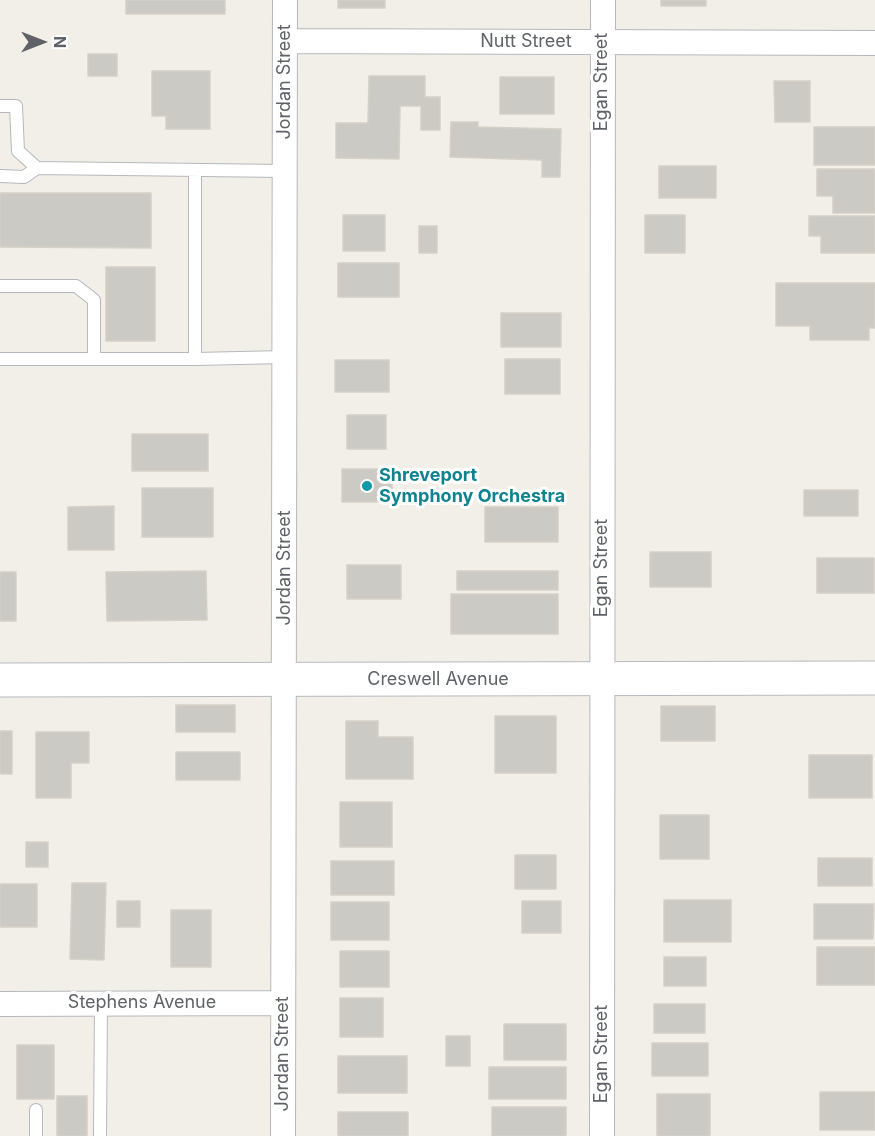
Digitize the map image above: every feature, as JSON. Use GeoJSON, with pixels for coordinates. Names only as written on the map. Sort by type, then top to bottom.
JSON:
{"type":"FeatureCollection","features":[{"type":"Feature","properties":{"kind":"street","name":"Jordan Street"},"geometry":{"type":"LineString","coordinates":[[283,1136],[285,0]]}},
{"type":"Feature","properties":{"kind":"street","name":"Egan Street"},"geometry":{"type":"LineString","coordinates":[[602,1136],[603,0]]}},
{"type":"Feature","properties":{"kind":"street","name":"Nutt Street"},"geometry":{"type":"LineString","coordinates":[[285,41],[875,43]]}},
{"type":"Feature","properties":{"kind":"street","name":"Creswell Avenue"},"geometry":{"type":"LineString","coordinates":[[0,680],[875,678]]}},
{"type":"Feature","properties":{"kind":"street","name":"Stephens Avenue"},"geometry":{"type":"LineString","coordinates":[[0,1004],[283,1003]]}},
{"type":"Feature","properties":{"kind":"lane"},"geometry":{"type":"LineString","coordinates":[[0,106],[16,106],[18,151],[37,168]]}},
{"type":"Feature","properties":{"kind":"lane"},"geometry":{"type":"LineString","coordinates":[[0,176],[24,177],[37,168],[285,171]]}},
{"type":"Feature","properties":{"kind":"lane"},"geometry":{"type":"LineString","coordinates":[[195,170],[195,359]]}},
{"type":"Feature","properties":{"kind":"lane"},"geometry":{"type":"LineString","coordinates":[[0,286],[76,286],[94,300],[94,359]]}},
{"type":"Feature","properties":{"kind":"lane"},"geometry":{"type":"LineString","coordinates":[[0,359],[285,357]]}},
{"type":"Feature","properties":{"kind":"lane"},"geometry":{"type":"LineString","coordinates":[[100,1136],[101,1003]]}},
{"type":"Feature","properties":{"kind":"lane"},"geometry":{"type":"LineString","coordinates":[[36,1110],[36,1136]]}},
{"type":"Feature","properties":{"kind":"building"},"geometry":{"type":"Polygon","coordinates":[[[126,0],[225,0],[225,14],[126,14],[126,0]]]}},
{"type":"Feature","properties":{"kind":"building"},"geometry":{"type":"Polygon","coordinates":[[[338,0],[385,0],[385,8],[338,8],[338,0]]]}},
{"type":"Feature","properties":{"kind":"building"},"geometry":{"type":"Polygon","coordinates":[[[661,0],[706,0],[706,6],[661,6],[661,0]]]}},
{"type":"Feature","properties":{"kind":"building"},"geometry":{"type":"Polygon","coordinates":[[[88,54],[117,54],[117,76],[88,76],[88,54]]]}},
{"type":"Feature","properties":{"kind":"building"},"geometry":{"type":"Polygon","coordinates":[[[152,71],[210,71],[210,129],[166,129],[166,116],[152,116],[152,71]]]}},
{"type":"Feature","properties":{"kind":"building"},"geometry":{"type":"Polygon","coordinates":[[[369,76],[425,76],[425,97],[440,97],[440,130],[421,130],[421,106],[400,106],[399,159],[336,158],[336,123],[368,123],[369,76]]]}},
{"type":"Feature","properties":{"kind":"building"},"geometry":{"type":"Polygon","coordinates":[[[500,77],[554,77],[554,114],[500,114],[500,77]]]}},
{"type":"Feature","properties":{"kind":"building"},"geometry":{"type":"Polygon","coordinates":[[[774,81],[810,81],[810,122],[775,122],[774,81]]]}},
{"type":"Feature","properties":{"kind":"building"},"geometry":{"type":"Polygon","coordinates":[[[451,122],[478,122],[478,127],[561,129],[560,177],[542,177],[542,160],[450,157],[451,122]]]}},
{"type":"Feature","properties":{"kind":"building"},"geometry":{"type":"Polygon","coordinates":[[[814,127],[875,127],[875,165],[814,165],[814,127]]]}},
{"type":"Feature","properties":{"kind":"building"},"geometry":{"type":"Polygon","coordinates":[[[659,166],[716,166],[716,198],[659,198],[659,166]]]}},
{"type":"Feature","properties":{"kind":"building"},"geometry":{"type":"Polygon","coordinates":[[[817,169],[875,169],[875,213],[833,213],[833,196],[817,196],[817,169]]]}},
{"type":"Feature","properties":{"kind":"building"},"geometry":{"type":"Polygon","coordinates":[[[0,193],[151,193],[151,248],[0,247],[0,193]]]}},
{"type":"Feature","properties":{"kind":"building"},"geometry":{"type":"Polygon","coordinates":[[[343,215],[385,215],[385,251],[343,251],[343,215]]]}},
{"type":"Feature","properties":{"kind":"building"},"geometry":{"type":"Polygon","coordinates":[[[645,215],[685,215],[685,253],[645,253],[645,215]]]}},
{"type":"Feature","properties":{"kind":"building"},"geometry":{"type":"Polygon","coordinates":[[[809,216],[875,216],[875,253],[821,253],[821,236],[809,236],[809,216]]]}},
{"type":"Feature","properties":{"kind":"building"},"geometry":{"type":"Polygon","coordinates":[[[419,226],[437,226],[437,253],[419,253],[419,226]]]}},
{"type":"Feature","properties":{"kind":"building"},"geometry":{"type":"Polygon","coordinates":[[[338,263],[399,263],[399,297],[338,297],[338,263]]]}},
{"type":"Feature","properties":{"kind":"building"},"geometry":{"type":"Polygon","coordinates":[[[106,267],[155,267],[155,341],[106,341],[106,267]]]}},
{"type":"Feature","properties":{"kind":"building"},"geometry":{"type":"Polygon","coordinates":[[[776,283],[875,283],[875,328],[869,328],[869,340],[810,340],[810,326],[776,326],[776,283]]]}},
{"type":"Feature","properties":{"kind":"building"},"geometry":{"type":"Polygon","coordinates":[[[501,313],[561,313],[561,347],[501,347],[501,313]]]}},
{"type":"Feature","properties":{"kind":"building"},"geometry":{"type":"Polygon","coordinates":[[[505,359],[560,359],[560,394],[505,394],[505,359]]]}},
{"type":"Feature","properties":{"kind":"building"},"geometry":{"type":"Polygon","coordinates":[[[335,360],[389,360],[389,392],[335,392],[335,360]]]}},
{"type":"Feature","properties":{"kind":"building"},"geometry":{"type":"Polygon","coordinates":[[[347,415],[386,415],[386,449],[347,449],[347,415]]]}},
{"type":"Feature","properties":{"kind":"building"},"geometry":{"type":"Polygon","coordinates":[[[132,434],[208,434],[208,471],[132,471],[132,434]]]}},
{"type":"Feature","properties":{"kind":"building","name":"Shreveport Symphony Orchestra"},"geometry":{"type":"Polygon","coordinates":[[[342,469],[392,469],[392,502],[342,502],[342,469]]]}},
{"type":"Feature","properties":{"kind":"building"},"geometry":{"type":"Polygon","coordinates":[[[142,488],[213,488],[213,537],[142,537],[142,488]]]}},
{"type":"Feature","properties":{"kind":"building"},"geometry":{"type":"Polygon","coordinates":[[[804,490],[858,490],[858,516],[804,516],[804,490]]]}},
{"type":"Feature","properties":{"kind":"building"},"geometry":{"type":"Polygon","coordinates":[[[114,506],[114,550],[68,550],[68,507],[114,506]]]}},
{"type":"Feature","properties":{"kind":"building"},"geometry":{"type":"Polygon","coordinates":[[[485,507],[558,507],[558,542],[485,542],[485,507]]]}},
{"type":"Feature","properties":{"kind":"building"},"geometry":{"type":"Polygon","coordinates":[[[650,552],[711,552],[711,587],[650,587],[650,552]]]}},
{"type":"Feature","properties":{"kind":"building"},"geometry":{"type":"Polygon","coordinates":[[[817,558],[874,558],[874,593],[817,593],[817,558]]]}},
{"type":"Feature","properties":{"kind":"building"},"geometry":{"type":"Polygon","coordinates":[[[347,565],[401,565],[401,599],[347,599],[347,565]]]}},
{"type":"Feature","properties":{"kind":"building"},"geometry":{"type":"Polygon","coordinates":[[[206,571],[207,620],[107,621],[106,572],[206,571]]]}},
{"type":"Feature","properties":{"kind":"building"},"geometry":{"type":"Polygon","coordinates":[[[457,571],[558,571],[558,590],[457,590],[457,571]]]}},
{"type":"Feature","properties":{"kind":"building"},"geometry":{"type":"Polygon","coordinates":[[[0,572],[16,572],[16,621],[0,621],[0,572]]]}},
{"type":"Feature","properties":{"kind":"building"},"geometry":{"type":"Polygon","coordinates":[[[451,594],[558,594],[558,634],[451,634],[451,594]]]}},
{"type":"Feature","properties":{"kind":"building"},"geometry":{"type":"Polygon","coordinates":[[[176,705],[235,705],[235,732],[176,732],[176,705]]]}},
{"type":"Feature","properties":{"kind":"building"},"geometry":{"type":"Polygon","coordinates":[[[661,706],[715,706],[715,741],[661,741],[661,706]]]}},
{"type":"Feature","properties":{"kind":"building"},"geometry":{"type":"Polygon","coordinates":[[[495,716],[556,716],[556,773],[495,773],[495,716]]]}},
{"type":"Feature","properties":{"kind":"building"},"geometry":{"type":"Polygon","coordinates":[[[346,721],[378,721],[378,737],[413,737],[413,779],[346,779],[346,721]]]}},
{"type":"Feature","properties":{"kind":"building"},"geometry":{"type":"Polygon","coordinates":[[[0,731],[12,731],[12,774],[0,774],[0,731]]]}},
{"type":"Feature","properties":{"kind":"building"},"geometry":{"type":"Polygon","coordinates":[[[36,732],[89,732],[89,763],[71,763],[71,798],[36,798],[36,732]]]}},
{"type":"Feature","properties":{"kind":"building"},"geometry":{"type":"Polygon","coordinates":[[[176,752],[240,752],[240,780],[176,780],[176,752]]]}},
{"type":"Feature","properties":{"kind":"building"},"geometry":{"type":"Polygon","coordinates":[[[809,755],[872,755],[872,798],[809,798],[809,755]]]}},
{"type":"Feature","properties":{"kind":"building"},"geometry":{"type":"Polygon","coordinates":[[[340,802],[392,802],[392,847],[340,847],[340,802]]]}},
{"type":"Feature","properties":{"kind":"building"},"geometry":{"type":"Polygon","coordinates":[[[660,815],[709,815],[709,859],[660,859],[660,815]]]}},
{"type":"Feature","properties":{"kind":"building"},"geometry":{"type":"Polygon","coordinates":[[[26,842],[48,842],[48,867],[26,867],[26,842]]]}},
{"type":"Feature","properties":{"kind":"building"},"geometry":{"type":"Polygon","coordinates":[[[515,855],[556,855],[556,889],[515,889],[515,855]]]}},
{"type":"Feature","properties":{"kind":"building"},"geometry":{"type":"Polygon","coordinates":[[[818,858],[872,858],[872,886],[818,886],[818,858]]]}},
{"type":"Feature","properties":{"kind":"building"},"geometry":{"type":"Polygon","coordinates":[[[331,861],[394,861],[394,895],[331,895],[331,861]]]}},
{"type":"Feature","properties":{"kind":"building"},"geometry":{"type":"Polygon","coordinates":[[[72,883],[106,883],[104,960],[70,959],[72,883]]]}},
{"type":"Feature","properties":{"kind":"building"},"geometry":{"type":"Polygon","coordinates":[[[0,884],[37,884],[37,927],[0,927],[0,884]]]}},
{"type":"Feature","properties":{"kind":"building"},"geometry":{"type":"Polygon","coordinates":[[[664,900],[731,900],[731,942],[664,942],[664,900]]]}},
{"type":"Feature","properties":{"kind":"building"},"geometry":{"type":"Polygon","coordinates":[[[117,901],[140,901],[140,927],[117,927],[117,901]]]}},
{"type":"Feature","properties":{"kind":"building"},"geometry":{"type":"Polygon","coordinates":[[[522,901],[561,901],[561,933],[522,933],[522,901]]]}},
{"type":"Feature","properties":{"kind":"building"},"geometry":{"type":"Polygon","coordinates":[[[331,902],[389,902],[389,940],[331,940],[331,902]]]}},
{"type":"Feature","properties":{"kind":"building"},"geometry":{"type":"Polygon","coordinates":[[[814,904],[874,904],[873,939],[814,939],[814,904]]]}},
{"type":"Feature","properties":{"kind":"building"},"geometry":{"type":"Polygon","coordinates":[[[171,910],[211,910],[211,967],[171,967],[171,910]]]}},
{"type":"Feature","properties":{"kind":"building"},"geometry":{"type":"Polygon","coordinates":[[[817,947],[875,947],[875,985],[817,985],[817,947]]]}},
{"type":"Feature","properties":{"kind":"building"},"geometry":{"type":"Polygon","coordinates":[[[340,951],[389,951],[389,987],[340,987],[340,951]]]}},
{"type":"Feature","properties":{"kind":"building"},"geometry":{"type":"Polygon","coordinates":[[[664,957],[706,957],[706,986],[664,986],[664,957]]]}},
{"type":"Feature","properties":{"kind":"building"},"geometry":{"type":"Polygon","coordinates":[[[340,998],[383,998],[383,1037],[340,1037],[340,998]]]}},
{"type":"Feature","properties":{"kind":"building"},"geometry":{"type":"Polygon","coordinates":[[[654,1004],[705,1004],[705,1033],[654,1033],[654,1004]]]}},
{"type":"Feature","properties":{"kind":"building"},"geometry":{"type":"Polygon","coordinates":[[[504,1024],[566,1024],[566,1060],[504,1060],[504,1024]]]}},
{"type":"Feature","properties":{"kind":"building"},"geometry":{"type":"Polygon","coordinates":[[[446,1036],[470,1036],[470,1066],[446,1066],[446,1036]]]}},
{"type":"Feature","properties":{"kind":"building"},"geometry":{"type":"Polygon","coordinates":[[[652,1043],[708,1043],[708,1076],[652,1076],[652,1043]]]}},
{"type":"Feature","properties":{"kind":"building"},"geometry":{"type":"Polygon","coordinates":[[[17,1045],[54,1045],[54,1099],[17,1099],[17,1045]]]}},
{"type":"Feature","properties":{"kind":"building"},"geometry":{"type":"Polygon","coordinates":[[[338,1056],[407,1056],[407,1093],[338,1093],[338,1056]]]}},
{"type":"Feature","properties":{"kind":"building"},"geometry":{"type":"Polygon","coordinates":[[[489,1067],[566,1067],[566,1099],[489,1099],[489,1067]]]}},
{"type":"Feature","properties":{"kind":"building"},"geometry":{"type":"Polygon","coordinates":[[[820,1092],[875,1092],[875,1130],[820,1130],[820,1092]]]}},
{"type":"Feature","properties":{"kind":"building"},"geometry":{"type":"Polygon","coordinates":[[[657,1094],[710,1094],[710,1136],[657,1136],[657,1094]]]}},
{"type":"Feature","properties":{"kind":"building"},"geometry":{"type":"Polygon","coordinates":[[[57,1096],[87,1096],[87,1136],[57,1136],[57,1096]]]}},
{"type":"Feature","properties":{"kind":"building"},"geometry":{"type":"Polygon","coordinates":[[[492,1107],[566,1107],[566,1136],[492,1136],[492,1107]]]}},
{"type":"Feature","properties":{"kind":"building"},"geometry":{"type":"Polygon","coordinates":[[[338,1112],[408,1112],[408,1136],[338,1136],[338,1112]]]}},
{"type":"Feature","properties":{"kind":"place","name":"Shreveport Symphony Orchestra"},"geometry":{"type":"Point","coordinates":[367,486]}}]}
